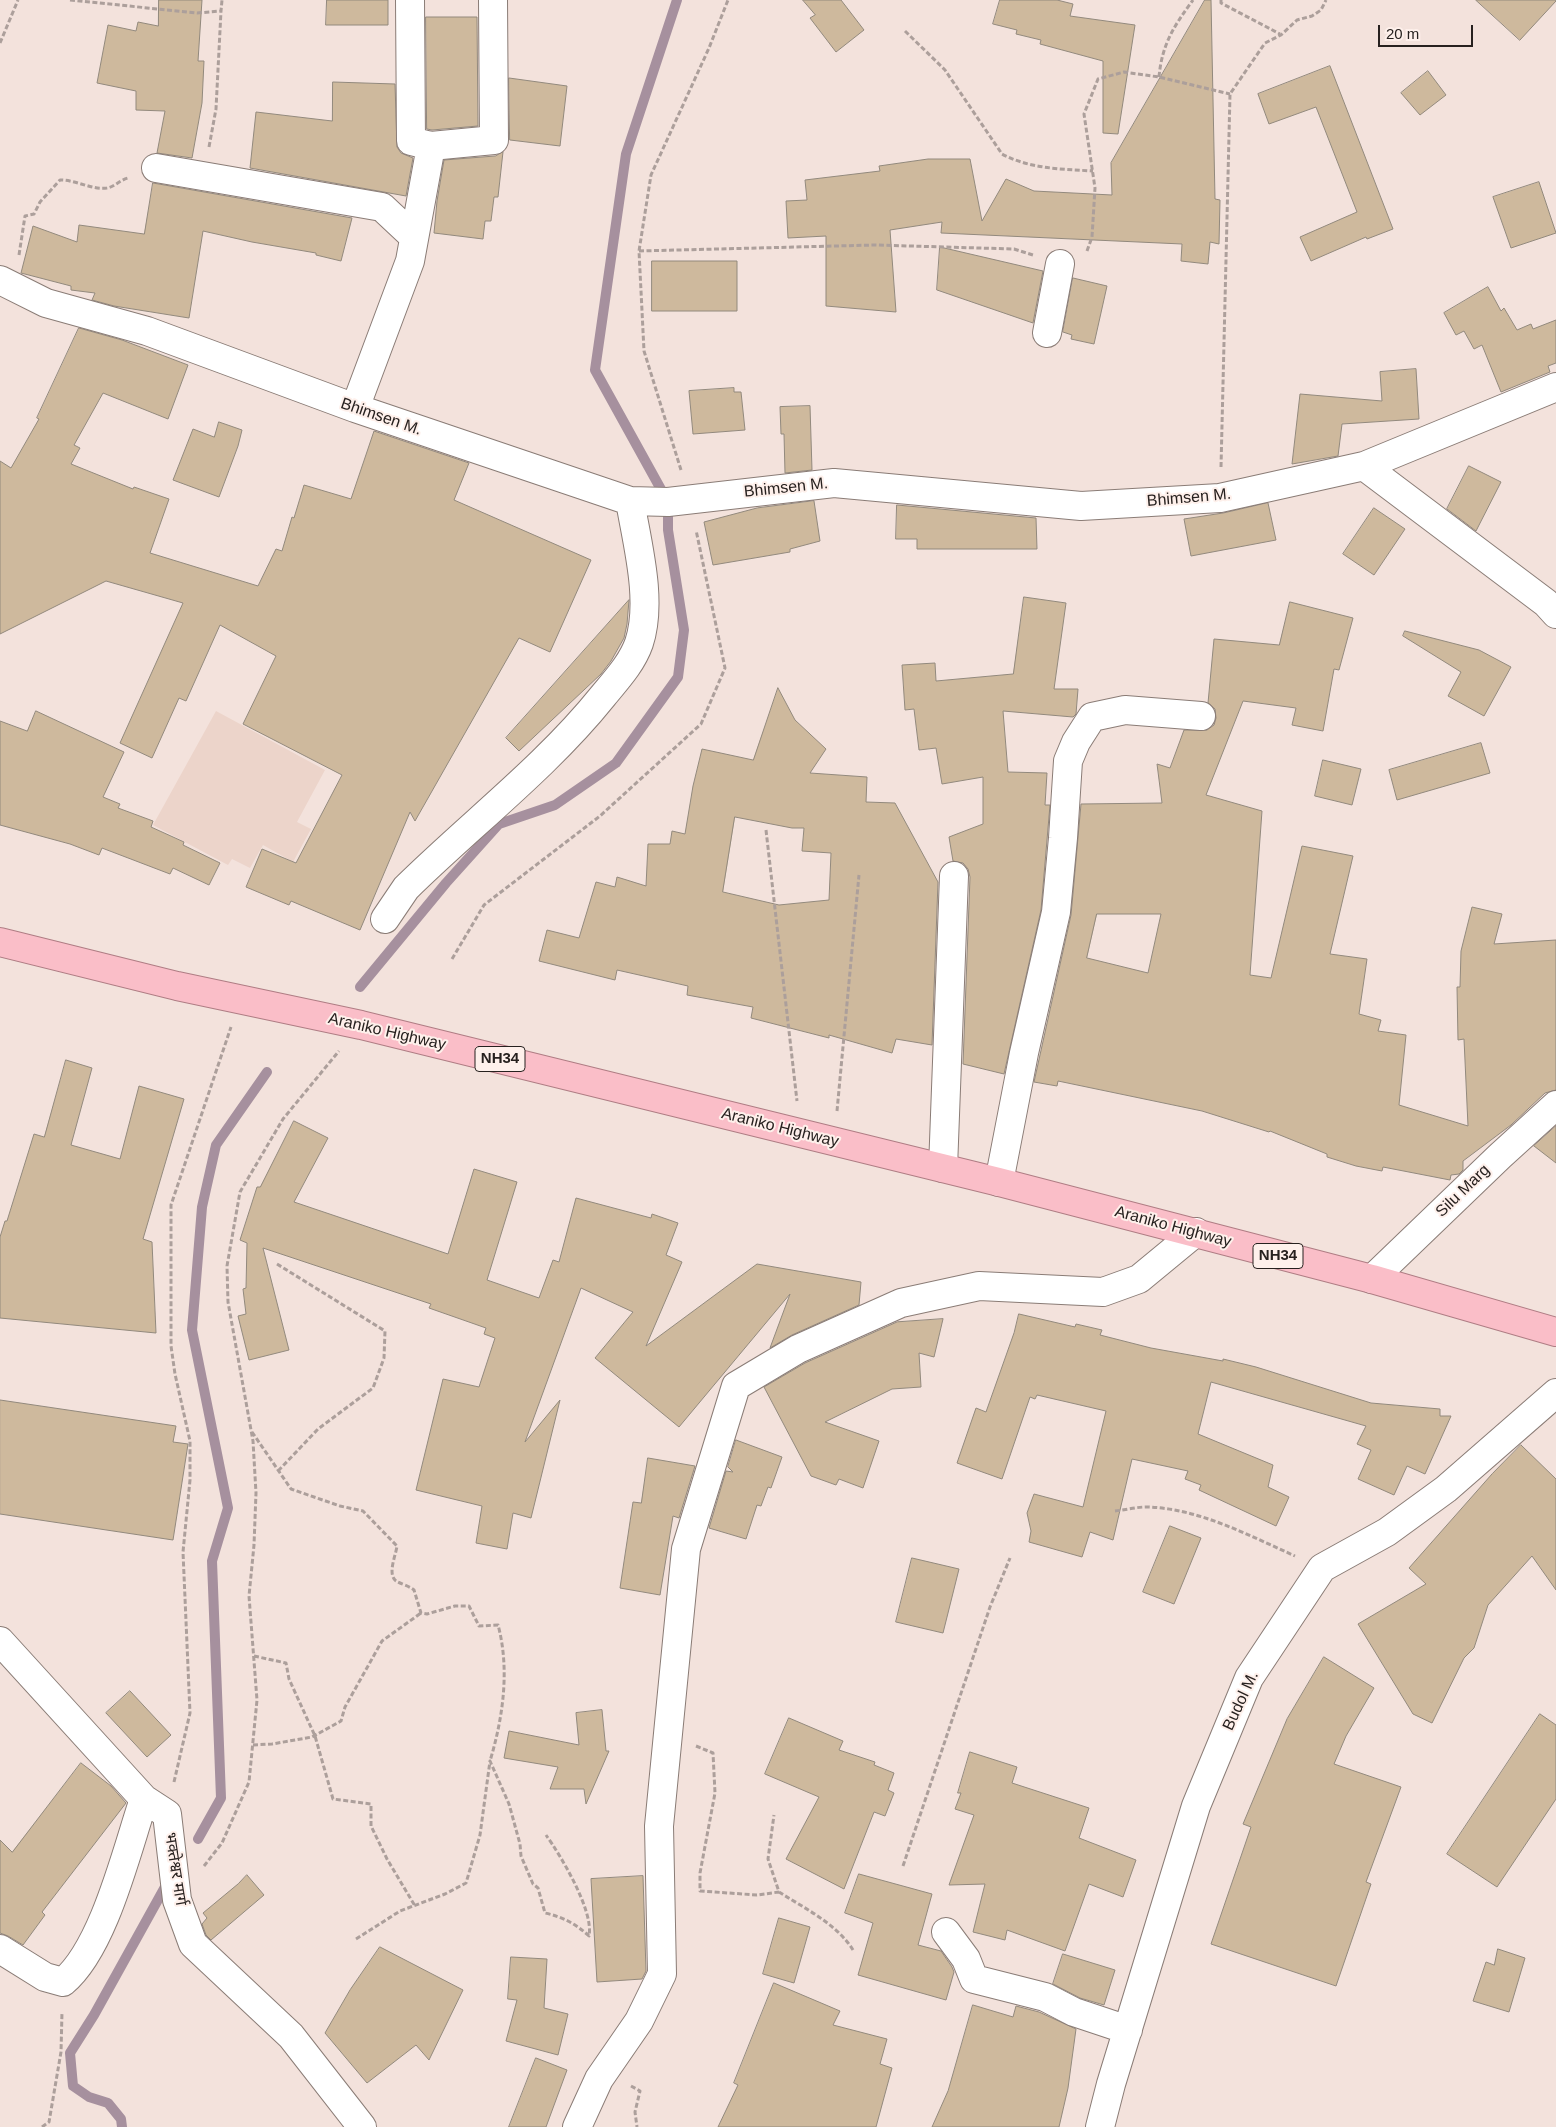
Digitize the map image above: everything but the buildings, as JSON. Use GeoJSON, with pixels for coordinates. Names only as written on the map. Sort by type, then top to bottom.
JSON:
{"type":"FeatureCollection","features":[{"type":"Feature","properties":{"kind":"highway","name":"Araniko Highway"},"geometry":{"type":"LineString","coordinates":[[0,942],[240,999],[361,1025],[999,1182],[1372,1279],[1556,1332]]}},
{"type":"Feature","properties":{"kind":"street"},"geometry":{"type":"LineString","coordinates":[[410,0],[410,141],[431,146],[494,140],[494,0]]}},
{"type":"Feature","properties":{"kind":"street"},"geometry":{"type":"LineString","coordinates":[[355,408],[410,261],[431,146]]}},
{"type":"Feature","properties":{"kind":"street"},"geometry":{"type":"LineString","coordinates":[[159,168],[382,207],[414,237]]}},
{"type":"Feature","properties":{"kind":"street"},"geometry":{"type":"LineString","coordinates":[[1047,333],[1060,264]]}},
{"type":"Feature","properties":{"kind":"street","name":"Bhimsen M."},"geometry":{"type":"LineString","coordinates":[[2,281],[46,303],[147,331],[355,408],[630,500],[668,502],[834,483],[1081,506],[1220,498],[1364,466],[1556,387]]}},
{"type":"Feature","properties":{"kind":"street"},"geometry":{"type":"LineString","coordinates":[[1364,466],[1546,603],[1556,614]]}},
{"type":"Feature","properties":{"kind":"street"},"geometry":{"type":"LineString","coordinates":[[385,918],[406,888],[588,714],[629,664],[639,642],[644,616],[641,568],[630,500]]}},
{"type":"Feature","properties":{"kind":"street"},"geometry":{"type":"LineString","coordinates":[[999,1182],[1024,1053],[1056,912],[1064,838],[1066,776],[1068,761],[1073,748],[1092,717],[1125,710],[1201,716]]}},
{"type":"Feature","properties":{"kind":"street"},"geometry":{"type":"LineString","coordinates":[[943,1168],[954,876]]}},
{"type":"Feature","properties":{"kind":"street","name":"Silu Marg"},"geometry":{"type":"LineString","coordinates":[[1372,1279],[1556,1105]]}},
{"type":"Feature","properties":{"kind":"street"},"geometry":{"type":"LineString","coordinates":[[577,2127],[605,2069],[638,2021],[662,1974],[659,1826],[686,1549],[736,1386],[798,1349],[901,1303],[979,1286],[1103,1292],[1139,1278],[1196,1232]]}},
{"type":"Feature","properties":{"kind":"street","name":"Budol M."},"geometry":{"type":"LineString","coordinates":[[1100,2127],[1110,2084],[1196,1806],[1249,1678],[1322,1568],[1387,1532],[1446,1489],[1556,1393]]}},
{"type":"Feature","properties":{"kind":"street","name":"भक्तेश्वर मार्ग"},"geometry":{"type":"LineString","coordinates":[[0,1641],[144,1799],[167,1814],[177,1900],[193,1944],[291,2036],[362,2127]]}},
{"type":"Feature","properties":{"kind":"street"},"geometry":{"type":"LineString","coordinates":[[0,1949],[45,1977],[63,1982],[82,1958],[103,1922],[144,1799]]}},
{"type":"Feature","properties":{"kind":"street"},"geometry":{"type":"LineString","coordinates":[[946,1932],[966,1959],[974,1979],[1045,1997],[1074,2012],[1128,2030]]}},
{"type":"Feature","properties":{"kind":"path"},"geometry":{"type":"LineString","coordinates":[[0,43],[18,0]]}},
{"type":"Feature","properties":{"kind":"path"},"geometry":{"type":"LineString","coordinates":[[70,0],[197,13],[221,11]]}},
{"type":"Feature","properties":{"kind":"path"},"geometry":{"type":"LineString","coordinates":[[204,175],[216,109],[222,0]]}},
{"type":"Feature","properties":{"kind":"path"},"geometry":{"type":"LineString","coordinates":[[1159,77],[1161,57],[1171,34],[1193,0]]}},
{"type":"Feature","properties":{"kind":"path"},"geometry":{"type":"LineString","coordinates":[[1221,0],[1222,3],[1281,34]]}},
{"type":"Feature","properties":{"kind":"path"},"geometry":{"type":"LineString","coordinates":[[1220,498],[1230,94],[1265,43],[1281,34],[1297,20],[1312,16],[1321,10],[1326,0]]}},
{"type":"Feature","properties":{"kind":"path"},"geometry":{"type":"LineString","coordinates":[[905,31],[945,70],[1002,154],[1016,161],[1036,167],[1093,171]]}},
{"type":"Feature","properties":{"kind":"path"},"geometry":{"type":"LineString","coordinates":[[638,251],[874,245],[1014,249],[1080,271],[1092,237],[1096,188],[1084,114],[1098,79],[1124,72],[1159,77],[1230,94]]}},
{"type":"Feature","properties":{"kind":"path"},"geometry":{"type":"LineString","coordinates":[[2,281],[18,257],[25,216],[34,214],[40,202],[60,180],[69,180],[96,188],[110,188],[122,179],[159,168]]}},
{"type":"Feature","properties":{"kind":"path"},"geometry":{"type":"LineString","coordinates":[[766,830],[801,1133]]}},
{"type":"Feature","properties":{"kind":"path"},"geometry":{"type":"LineString","coordinates":[[834,1141],[860,875]]}},
{"type":"Feature","properties":{"kind":"path"},"geometry":{"type":"LineString","coordinates":[[167,1814],[190,1713],[182,1552],[190,1480],[190,1440],[175,1374],[171,1346],[171,1205],[240,999]]}},
{"type":"Feature","properties":{"kind":"path"},"geometry":{"type":"LineString","coordinates":[[177,1900],[222,1843],[249,1782],[253,1745],[257,1700],[249,1596],[256,1493],[251,1431],[228,1302],[227,1266],[240,1192],[283,1119],[361,1025]]}},
{"type":"Feature","properties":{"kind":"path"},"geometry":{"type":"LineString","coordinates":[[277,1264],[385,1331],[384,1358],[373,1388],[318,1430],[279,1470]]}},
{"type":"Feature","properties":{"kind":"path"},"geometry":{"type":"LineString","coordinates":[[251,1431],[291,1489],[340,1506],[363,1511],[372,1518],[397,1546],[392,1576],[414,1590],[421,1613]]}},
{"type":"Feature","properties":{"kind":"path"},"geometry":{"type":"LineString","coordinates":[[1115,1511],[1145,1507],[1188,1512],[1243,1533],[1322,1568]]}},
{"type":"Feature","properties":{"kind":"path"},"geometry":{"type":"LineString","coordinates":[[903,1866],[990,1607],[1010,1558]]}},
{"type":"Feature","properties":{"kind":"path"},"geometry":{"type":"LineString","coordinates":[[253,1745],[272,1744],[315,1736],[340,1721],[345,1707],[382,1641],[421,1613],[428,1614],[455,1606],[469,1606],[479,1626],[498,1625],[504,1647],[503,1693],[499,1731],[490,1761],[480,1835],[466,1883],[445,1894],[400,1911],[356,1939]]}},
{"type":"Feature","properties":{"kind":"path"},"geometry":{"type":"LineString","coordinates":[[254,1656],[286,1663],[289,1679],[315,1736],[333,1800],[371,1804],[371,1826],[387,1859],[415,1906]]}},
{"type":"Feature","properties":{"kind":"path"},"geometry":{"type":"LineString","coordinates":[[668,1734],[713,1753],[715,1793],[700,1873],[700,1891],[757,1895],[779,1892]]}},
{"type":"Feature","properties":{"kind":"path"},"geometry":{"type":"LineString","coordinates":[[490,1761],[509,1804],[520,1844],[521,1856],[533,1884],[538,1888],[545,1914],[560,1916],[580,1927],[589,1936],[591,1929],[587,1911],[562,1856],[546,1835]]}},
{"type":"Feature","properties":{"kind":"path"},"geometry":{"type":"LineString","coordinates":[[774,1815],[768,1859],[779,1892],[811,1912],[837,1932],[848,1941],[853,1950]]}},
{"type":"Feature","properties":{"kind":"path"},"geometry":{"type":"LineString","coordinates":[[42,2127],[49,2122],[61,2052],[63,1982]]}},
{"type":"Feature","properties":{"kind":"path"},"geometry":{"type":"LineString","coordinates":[[605,2069],[640,2091],[635,2112],[637,2127]]}},
{"type":"Feature","properties":{"kind":"shaded area"},"geometry":{"type":"Polygon","coordinates":[[[216,711],[325,770],[297,822],[311,829],[293,862],[263,845],[250,868],[232,859],[228,865],[153,825],[216,711]]]}},
{"type":"Feature","properties":{"kind":"waterway"},"geometry":{"type":"LineString","coordinates":[[360,987],[446,883],[499,824],[555,805],[616,763],[678,677],[684,630],[668,530],[668,502],[595,370],[626,154],[677,0]]}},
{"type":"Feature","properties":{"kind":"waterway"},"geometry":{"type":"LineString","coordinates":[[198,1839],[221,1798],[212,1561],[228,1508],[192,1330],[202,1207],[216,1145],[267,1072]]}},
{"type":"Feature","properties":{"kind":"waterway"},"geometry":{"type":"LineString","coordinates":[[122,2127],[121,2119],[108,2103],[89,2097],[73,2086],[70,2053],[94,2015],[165,1887]]}}]}
